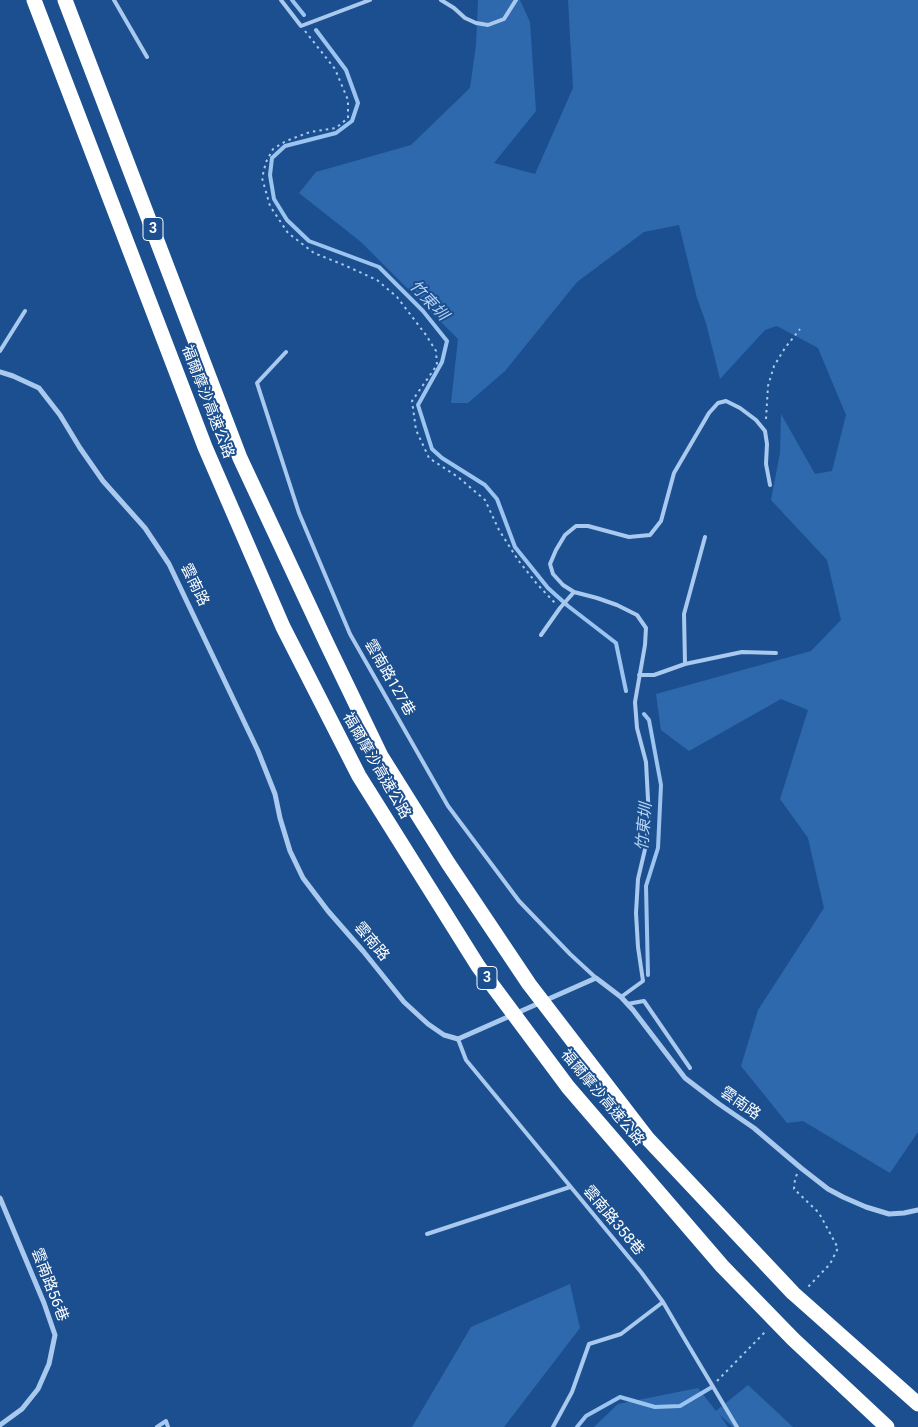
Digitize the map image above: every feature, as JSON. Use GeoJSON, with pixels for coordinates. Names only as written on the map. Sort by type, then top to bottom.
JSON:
{"type":"FeatureCollection","features":[{"type":"Feature","properties":{"kind":"highway","name":"福爾摩沙高速公路"},"geometry":{"type":"LineString","coordinates":[[34,0],[205,447],[283,627],[359,776],[478,966],[568,1087],[722,1266],[793,1339],[887,1427]]}},
{"type":"Feature","properties":{"kind":"highway","name":"福爾摩沙高速公路"},"geometry":{"type":"LineString","coordinates":[[65,0],[240,458],[381,756],[448,863],[529,984],[648,1139],[793,1293],[918,1404]]}},
{"type":"Feature","properties":{"kind":"street","name":"雲南路"},"geometry":{"type":"LineString","coordinates":[[0,372],[39,388],[60,415],[103,481],[146,528],[169,564],[258,751],[275,794],[290,851],[304,878],[328,911],[404,1002],[428,1024],[444,1035],[458,1039]]}},
{"type":"Feature","properties":{"kind":"street","name":"雲南路"},"geometry":{"type":"LineString","coordinates":[[596,978],[628,1004],[685,1078],[754,1128],[828,1189],[843,1198],[889,1214],[904,1214],[918,1210]]}},
{"type":"Feature","properties":{"kind":"street"},"geometry":{"type":"LineString","coordinates":[[458,1039],[596,978]]}},
{"type":"Feature","properties":{"kind":"street","name":"雲南路56巷"},"geometry":{"type":"LineString","coordinates":[[0,1198],[44,1303],[55,1335],[49,1364],[38,1389],[22,1409],[0,1425]]}},
{"type":"Feature","properties":{"kind":"lane"},"geometry":{"type":"LineString","coordinates":[[114,0],[147,57]]}},
{"type":"Feature","properties":{"kind":"lane"},"geometry":{"type":"LineString","coordinates":[[281,0],[301,26],[370,0]]}},
{"type":"Feature","properties":{"kind":"lane"},"geometry":{"type":"LineString","coordinates":[[440,0],[454,8],[465,18],[476,23],[488,25],[504,18],[516,0]]}},
{"type":"Feature","properties":{"kind":"lane"},"geometry":{"type":"LineString","coordinates":[[0,351],[25,312]]}},
{"type":"Feature","properties":{"kind":"lane","name":"雲南路127巷"},"geometry":{"type":"LineString","coordinates":[[286,352],[257,383],[299,513],[350,634],[448,806],[519,901],[596,978]]}},
{"type":"Feature","properties":{"kind":"lane"},"geometry":{"type":"LineString","coordinates":[[621,997],[643,981],[636,913],[638,879],[646,845],[649,818],[646,762],[637,728],[635,702],[645,646],[646,628],[637,615],[604,600],[574,592],[563,585],[552,574],[550,564],[565,535],[576,526],[588,526],[629,537],[650,535],[661,521],[674,473],[708,413],[718,403],[726,401],[740,408],[756,420],[765,431],[767,444],[766,464],[770,485]]}},
{"type":"Feature","properties":{"kind":"lane"},"geometry":{"type":"LineString","coordinates":[[684,664],[684,614],[705,537]]}},
{"type":"Feature","properties":{"kind":"lane"},"geometry":{"type":"LineString","coordinates":[[541,635],[574,592]]}},
{"type":"Feature","properties":{"kind":"lane"},"geometry":{"type":"LineString","coordinates":[[640,676],[654,675],[684,664],[742,652],[776,653]]}},
{"type":"Feature","properties":{"kind":"lane"},"geometry":{"type":"LineString","coordinates":[[628,1004],[644,1001],[690,1068]]}},
{"type":"Feature","properties":{"kind":"lane","name":"雲南路358巷"},"geometry":{"type":"LineString","coordinates":[[458,1039],[466,1060],[641,1272],[663,1302],[738,1427]]}},
{"type":"Feature","properties":{"kind":"lane"},"geometry":{"type":"LineString","coordinates":[[428,1234],[570,1187]]}},
{"type":"Feature","properties":{"kind":"lane"},"geometry":{"type":"LineString","coordinates":[[553,1427],[572,1392],[589,1344],[621,1334],[663,1302]]}},
{"type":"Feature","properties":{"kind":"lane"},"geometry":{"type":"LineString","coordinates":[[157,1427],[166,1421],[168,1427]]}},
{"type":"Feature","properties":{"kind":"path"},"geometry":{"type":"LineString","coordinates":[[301,26],[335,69],[348,100],[348,118],[336,128],[310,132],[286,141],[274,149],[266,162],[262,178],[270,206],[288,233],[314,253],[377,280],[397,297],[426,335],[436,351],[437,365],[412,401],[416,430],[429,458],[458,477],[484,500],[499,530],[518,560],[537,584],[560,608]]}},
{"type":"Feature","properties":{"kind":"path"},"geometry":{"type":"LineString","coordinates":[[765,431],[768,386],[774,366],[800,329]]}},
{"type":"Feature","properties":{"kind":"path"},"geometry":{"type":"LineString","coordinates":[[801,1168],[795,1179],[794,1189],[819,1213],[838,1248],[830,1264]]}},
{"type":"Feature","properties":{"kind":"shaded area"},"geometry":{"type":"Polygon","coordinates":[[[478,0],[520,0],[530,22],[536,111],[494,163],[535,174],[573,88],[568,0],[918,0],[918,1132],[890,1173],[803,1121],[787,1123],[741,1066],[758,1010],[824,908],[808,838],[780,799],[808,710],[781,699],[689,751],[661,730],[656,694],[811,651],[841,620],[827,560],[771,500],[780,453],[781,414],[815,474],[832,471],[846,415],[818,348],[777,326],[765,330],[720,379],[679,225],[644,232],[577,282],[505,371],[468,403],[451,403],[458,339],[361,242],[299,193],[316,172],[411,145],[470,88],[476,45],[478,0]]]}},
{"type":"Feature","properties":{"kind":"shaded area"},"geometry":{"type":"Polygon","coordinates":[[[570,1284],[580,1328],[504,1427],[412,1427],[471,1327],[570,1284]]]}},
{"type":"Feature","properties":{"kind":"shaded area"},"geometry":{"type":"Polygon","coordinates":[[[748,1385],[793,1427],[733,1427],[719,1414],[728,1427],[594,1427],[618,1404],[698,1388],[716,1411],[748,1385]]]}},
{"type":"Feature","properties":{"kind":"waterway","name":"竹東圳"},"geometry":{"type":"LineString","coordinates":[[292,0],[304,15]]}},
{"type":"Feature","properties":{"kind":"waterway","name":"竹東圳"},"geometry":{"type":"LineString","coordinates":[[316,30],[346,70],[358,103],[352,121],[336,133],[285,146],[272,158],[270,175],[274,199],[287,220],[309,241],[379,267],[423,311],[447,341],[442,362],[418,405],[432,449],[442,458],[485,485],[497,499],[515,547],[548,588],[616,643],[626,691]]}},
{"type":"Feature","properties":{"kind":"waterway","name":"竹東圳"},"geometry":{"type":"LineString","coordinates":[[644,714],[649,720],[661,785],[658,848],[646,886],[648,975]]}},
{"type":"Feature","properties":{"kind":"waterway","name":"竹東圳"},"geometry":{"type":"LineString","coordinates":[[577,1427],[586,1416],[620,1397],[655,1407],[680,1406],[712,1387]]}}]}
